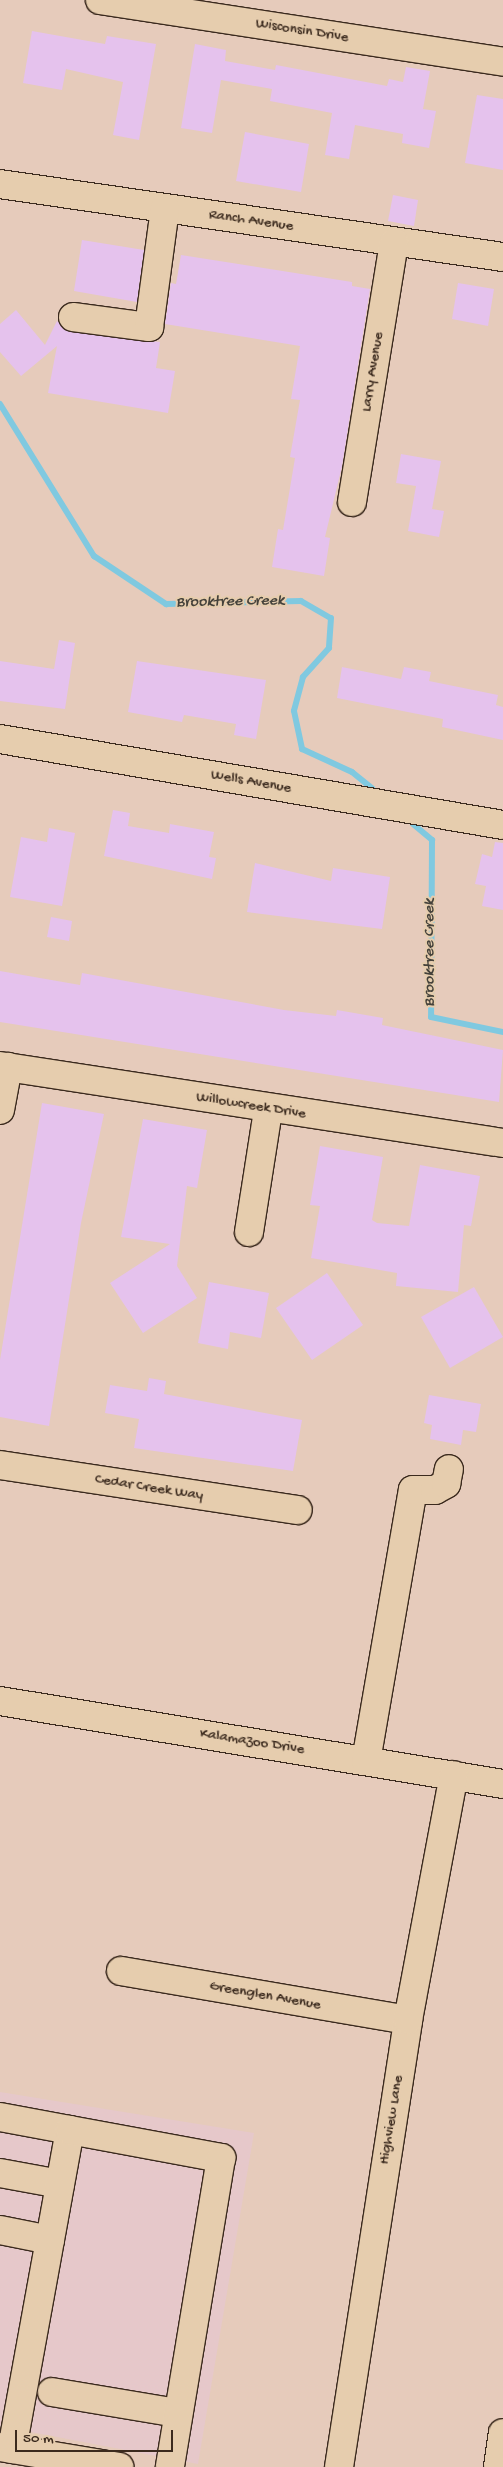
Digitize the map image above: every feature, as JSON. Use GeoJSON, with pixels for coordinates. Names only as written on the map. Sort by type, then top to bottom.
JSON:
{"type":"FeatureCollection","features":[{"type":"Feature","properties":{"kind":"street","name":"Wisconsin Drive"},"geometry":{"type":"LineString","coordinates":[[100,0],[503,62]]}},
{"type":"Feature","properties":{"kind":"street","name":"Ranch Avenue"},"geometry":{"type":"LineString","coordinates":[[0,184],[503,257]]}},
{"type":"Feature","properties":{"kind":"street"},"geometry":{"type":"LineString","coordinates":[[73,317],[149,327],[165,208]]}},
{"type":"Feature","properties":{"kind":"street","name":"Larry Avenue"},"geometry":{"type":"LineString","coordinates":[[352,502],[394,242]]}},
{"type":"Feature","properties":{"kind":"street","name":"Wells Avenue"},"geometry":{"type":"LineString","coordinates":[[0,739],[503,825]]}},
{"type":"Feature","properties":{"kind":"street"},"geometry":{"type":"LineString","coordinates":[[0,1110],[4,1067]]}},
{"type":"Feature","properties":{"kind":"street","name":"Willowcreek Drive"},"geometry":{"type":"LineString","coordinates":[[4,1067],[268,1110],[503,1143]]}},
{"type":"Feature","properties":{"kind":"street"},"geometry":{"type":"LineString","coordinates":[[249,1232],[268,1110]]}},
{"type":"Feature","properties":{"kind":"street","name":"Cedar Creek Way"},"geometry":{"type":"LineString","coordinates":[[0,1465],[298,1510]]}},
{"type":"Feature","properties":{"kind":"street"},"geometry":{"type":"LineString","coordinates":[[366,1761],[413,1490],[435,1490],[446,1484],[449,1469]]}},
{"type":"Feature","properties":{"kind":"street","name":"Kalamazoo Drive"},"geometry":{"type":"LineString","coordinates":[[0,1701],[503,1784]]}},
{"type":"Feature","properties":{"kind":"street","name":"Highview Lane"},"geometry":{"type":"LineString","coordinates":[[339,2467],[408,2020],[454,1775]]}},
{"type":"Feature","properties":{"kind":"street","name":"Greenglen Avenue"},"geometry":{"type":"LineString","coordinates":[[121,1971],[408,2020]]}},
{"type":"Feature","properties":{"kind":"street"},"geometry":{"type":"LineString","coordinates":[[0,2117],[215,2157],[171,2412],[153,2467]]}},
{"type":"Feature","properties":{"kind":"street"},"geometry":{"type":"LineString","coordinates":[[70,2130],[50,2240],[6,2448],[119,2467]]}},
{"type":"Feature","properties":{"kind":"street"},"geometry":{"type":"LineString","coordinates":[[0,2173],[60,2184]]}},
{"type":"Feature","properties":{"kind":"street"},"geometry":{"type":"LineString","coordinates":[[0,2230],[50,2240]]}},
{"type":"Feature","properties":{"kind":"street"},"geometry":{"type":"LineString","coordinates":[[52,2392],[171,2412]]}},
{"type":"Feature","properties":{"kind":"street"},"geometry":{"type":"LineString","coordinates":[[170,2467],[171,2412]]}},
{"type":"Feature","properties":{"kind":"street"},"geometry":{"type":"LineString","coordinates":[[498,2467],[503,2433]]}},
{"type":"Feature","properties":{"kind":"shaded area"},"geometry":{"type":"Polygon","coordinates":[[[0,2092],[254,2133],[198,2464],[0,2426],[0,2092]]]}},
{"type":"Feature","properties":{"kind":"building"},"geometry":{"type":"Polygon","coordinates":[[[32,31],[105,44],[107,36],[156,44],[139,140],[113,135],[123,82],[66,69],[62,90],[23,83],[32,31]]]}},
{"type":"Feature","properties":{"kind":"building"},"geometry":{"type":"Polygon","coordinates":[[[195,44],[226,50],[225,61],[275,70],[276,65],[387,86],[389,79],[403,82],[406,67],[430,71],[423,109],[436,111],[429,148],[402,143],[403,134],[355,125],[349,159],[325,155],[332,113],[270,101],[272,89],[221,80],[212,133],[181,128],[195,44]]]}},
{"type":"Feature","properties":{"kind":"building"},"geometry":{"type":"Polygon","coordinates":[[[477,95],[503,99],[503,170],[465,163],[477,95]]]}},
{"type":"Feature","properties":{"kind":"building"},"geometry":{"type":"Polygon","coordinates":[[[245,132],[309,144],[301,192],[236,181],[245,132]]]}},
{"type":"Feature","properties":{"kind":"building"},"geometry":{"type":"Polygon","coordinates":[[[393,195],[418,200],[414,226],[388,221],[393,195]]]}},
{"type":"Feature","properties":{"kind":"building"},"geometry":{"type":"Polygon","coordinates":[[[82,240],[144,250],[137,302],[74,291],[82,240]]]}},
{"type":"Feature","properties":{"kind":"building"},"geometry":{"type":"Polygon","coordinates":[[[181,255],[352,282],[352,286],[370,289],[342,466],[325,537],[330,538],[324,576],[272,567],[278,529],[283,530],[295,458],[290,457],[300,400],[291,399],[300,346],[165,324],[171,283],[176,284],[181,255]]]}},
{"type":"Feature","properties":{"kind":"building"},"geometry":{"type":"Polygon","coordinates":[[[458,283],[494,289],[488,326],[452,319],[458,283]]]}},
{"type":"Feature","properties":{"kind":"building"},"geometry":{"type":"Polygon","coordinates":[[[16,310],[45,345],[57,321],[71,332],[160,342],[156,368],[175,371],[168,413],[48,393],[57,346],[21,376],[0,352],[0,324],[16,310]]]}},
{"type":"Feature","properties":{"kind":"building"},"geometry":{"type":"Polygon","coordinates":[[[401,454],[441,461],[432,509],[444,511],[439,537],[408,531],[416,486],[396,483],[401,454]]]}},
{"type":"Feature","properties":{"kind":"building"},"geometry":{"type":"Polygon","coordinates":[[[59,640],[75,643],[65,709],[0,701],[0,661],[54,669],[59,640]]]}},
{"type":"Feature","properties":{"kind":"building"},"geometry":{"type":"Polygon","coordinates":[[[137,661],[266,680],[256,739],[234,735],[236,724],[184,715],[182,722],[128,712],[137,661]]]}},
{"type":"Feature","properties":{"kind":"building"},"geometry":{"type":"Polygon","coordinates":[[[342,667],[401,679],[404,667],[431,672],[429,681],[498,695],[496,705],[503,707],[503,740],[442,727],[443,719],[337,698],[342,667]]]}},
{"type":"Feature","properties":{"kind":"building"},"geometry":{"type":"Polygon","coordinates":[[[113,810],[130,813],[128,826],[169,833],[170,824],[214,832],[209,857],[216,858],[212,879],[104,856],[113,810]]]}},
{"type":"Feature","properties":{"kind":"building"},"geometry":{"type":"Polygon","coordinates":[[[49,828],[75,833],[62,906],[10,897],[21,837],[47,842],[49,828]]]}},
{"type":"Feature","properties":{"kind":"building"},"geometry":{"type":"Polygon","coordinates":[[[495,842],[503,843],[503,910],[482,906],[486,886],[475,884],[482,854],[492,857],[495,842]]]}},
{"type":"Feature","properties":{"kind":"building"},"geometry":{"type":"Polygon","coordinates":[[[255,863],[331,881],[333,868],[390,877],[382,929],[247,912],[255,863]]]}},
{"type":"Feature","properties":{"kind":"building"},"geometry":{"type":"Polygon","coordinates":[[[51,917],[72,921],[69,941],[47,937],[51,917]]]}},
{"type":"Feature","properties":{"kind":"building"},"geometry":{"type":"Polygon","coordinates":[[[0,971],[80,985],[82,973],[284,1010],[336,1016],[337,1010],[383,1018],[382,1025],[503,1050],[499,1102],[0,1022],[0,971]]]}},
{"type":"Feature","properties":{"kind":"building"},"geometry":{"type":"Polygon","coordinates":[[[42,1103],[104,1114],[81,1223],[49,1426],[0,1417],[0,1360],[42,1103]]]}},
{"type":"Feature","properties":{"kind":"building"},"geometry":{"type":"Polygon","coordinates":[[[143,1119],[207,1130],[197,1188],[187,1186],[177,1266],[197,1298],[143,1333],[110,1283],[170,1244],[121,1237],[143,1119]]]}},
{"type":"Feature","properties":{"kind":"building"},"geometry":{"type":"Polygon","coordinates":[[[320,1146],[383,1157],[372,1220],[377,1223],[409,1226],[420,1165],[480,1176],[471,1226],[464,1225],[458,1292],[396,1286],[397,1273],[311,1258],[320,1206],[310,1205],[320,1146]]]}},
{"type":"Feature","properties":{"kind":"building"},"geometry":{"type":"Polygon","coordinates":[[[327,1273],[363,1325],[312,1360],[276,1308],[327,1273]]]}},
{"type":"Feature","properties":{"kind":"building"},"geometry":{"type":"Polygon","coordinates":[[[209,1282],[269,1293],[261,1338],[230,1332],[228,1349],[198,1343],[209,1282]]]}},
{"type":"Feature","properties":{"kind":"building"},"geometry":{"type":"Polygon","coordinates":[[[474,1287],[503,1337],[450,1368],[421,1317],[474,1287]]]}},
{"type":"Feature","properties":{"kind":"building"},"geometry":{"type":"Polygon","coordinates":[[[149,1378],[166,1381],[164,1394],[302,1420],[293,1471],[134,1448],[139,1419],[105,1413],[110,1385],[147,1391],[149,1378]]]}},
{"type":"Feature","properties":{"kind":"building"},"geometry":{"type":"Polygon","coordinates":[[[429,1395],[481,1404],[476,1432],[463,1430],[461,1445],[430,1439],[432,1425],[424,1423],[429,1395]]]}},
{"type":"Feature","properties":{"kind":"waterway","name":"Brooktree Creek"},"geometry":{"type":"LineString","coordinates":[[0,404],[94,556],[166,604],[301,601],[331,618],[329,648],[303,677],[294,711],[302,749],[352,772],[372,788]]}},
{"type":"Feature","properties":{"kind":"waterway","name":"Brooktree Creek"},"geometry":{"type":"LineString","coordinates":[[413,824],[432,840],[431,1017],[503,1032]]}}]}
